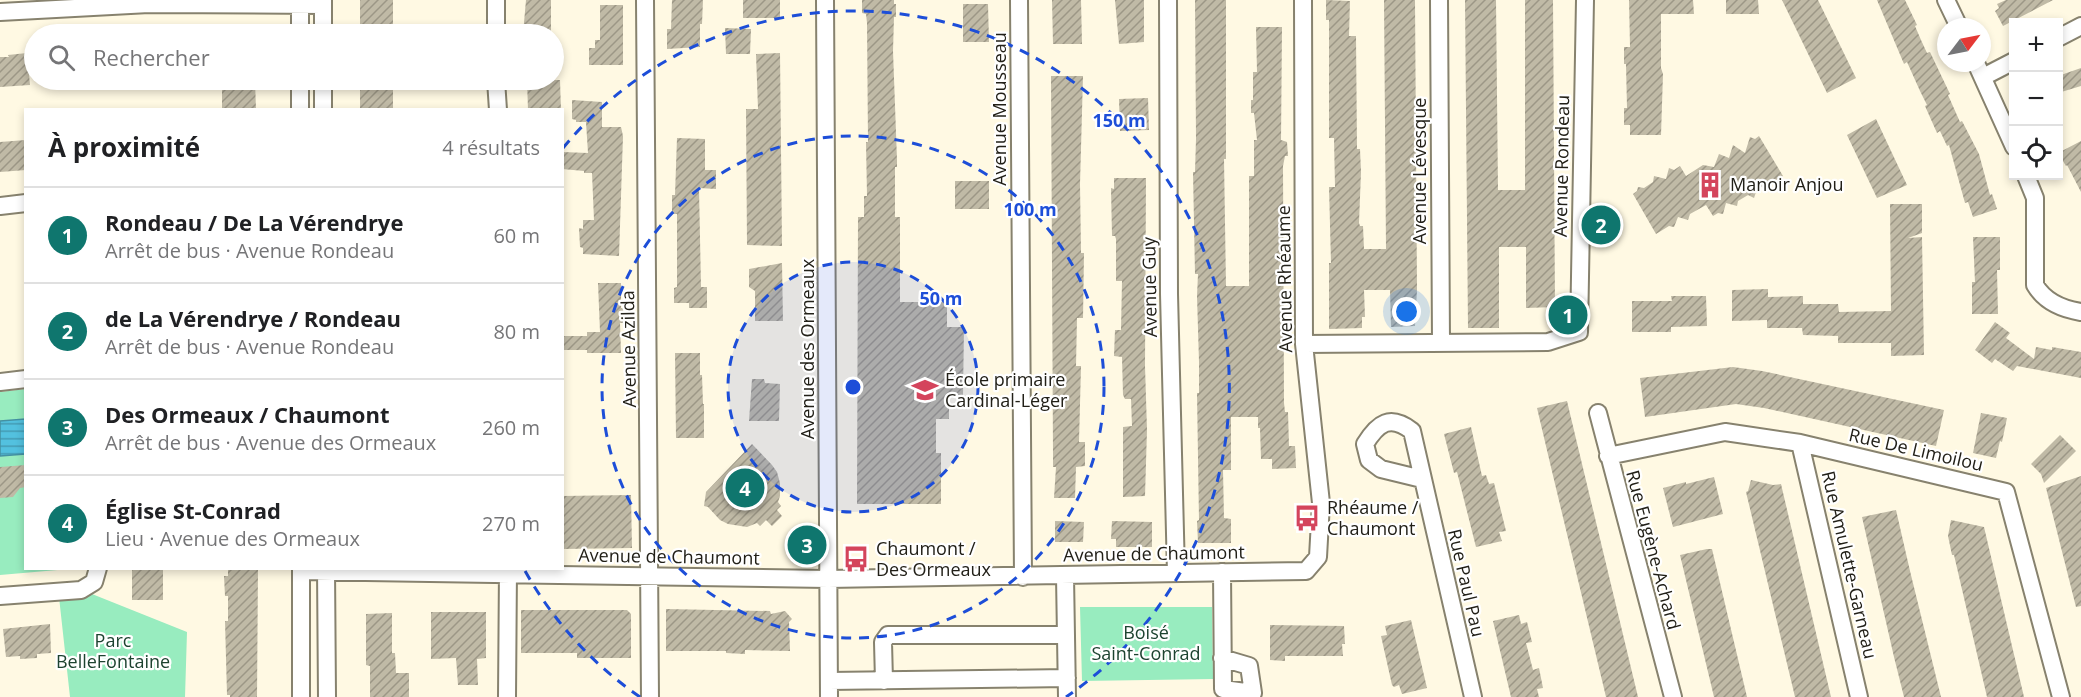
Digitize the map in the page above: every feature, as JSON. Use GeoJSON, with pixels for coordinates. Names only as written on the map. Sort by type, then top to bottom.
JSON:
{"type":"FeatureCollection","features":[{"type":"Feature","properties":{"kind":"street"},"geometry":{"type":"LineString","coordinates":[[496,0],[496,24]]}},
{"type":"Feature","properties":{"kind":"street","name":"Avenue Azilda"},"geometry":{"type":"LineString","coordinates":[[645,0],[650,697]]}},
{"type":"Feature","properties":{"kind":"street","name":"Avenue des Ormeaux"},"geometry":{"type":"LineString","coordinates":[[825,0],[829,689]]}},
{"type":"Feature","properties":{"kind":"street","name":"Avenue Mousseau"},"geometry":{"type":"LineString","coordinates":[[1019,0],[1023,577]]}},
{"type":"Feature","properties":{"kind":"street","name":"Avenue Guy"},"geometry":{"type":"LineString","coordinates":[[1168,0],[1169,294],[1176,573]]}},
{"type":"Feature","properties":{"kind":"street","name":"Avenue Rhéaume"},"geometry":{"type":"LineString","coordinates":[[1303,0],[1304,344],[1321,503],[1318,557]]}},
{"type":"Feature","properties":{"kind":"street","name":"Avenue Lévesque"},"geometry":{"type":"LineString","coordinates":[[1439,0],[1441,342]]}},
{"type":"Feature","properties":{"kind":"street","name":"Avenue Rondeau"},"geometry":{"type":"LineString","coordinates":[[1441,342],[1548,342],[1579,332],[1585,0]]}},
{"type":"Feature","properties":{"kind":"street"},"geometry":{"type":"LineString","coordinates":[[1946,0],[1955,18]]}},
{"type":"Feature","properties":{"kind":"street"},"geometry":{"type":"LineString","coordinates":[[300,3],[300,24]]}},
{"type":"Feature","properties":{"kind":"street"},"geometry":{"type":"LineString","coordinates":[[0,12],[149,4],[323,3],[323,24]]}},
{"type":"Feature","properties":{"kind":"street"},"geometry":{"type":"LineString","coordinates":[[2063,35],[2081,26]]}},
{"type":"Feature","properties":{"kind":"street"},"geometry":{"type":"LineString","coordinates":[[1991,67],[2009,62]]}},
{"type":"Feature","properties":{"kind":"street"},"geometry":{"type":"LineString","coordinates":[[1981,72],[2009,138]]}},
{"type":"Feature","properties":{"kind":"street"},"geometry":{"type":"LineString","coordinates":[[300,90],[300,108]]}},
{"type":"Feature","properties":{"kind":"street"},"geometry":{"type":"LineString","coordinates":[[323,90],[323,108]]}},
{"type":"Feature","properties":{"kind":"street"},"geometry":{"type":"LineString","coordinates":[[497,90],[498,108]]}},
{"type":"Feature","properties":{"kind":"street"},"geometry":{"type":"LineString","coordinates":[[2028,180],[2035,198],[2035,285],[2042,296],[2064,309],[2081,312]]}},
{"type":"Feature","properties":{"kind":"street"},"geometry":{"type":"LineString","coordinates":[[0,206],[24,204]]}},
{"type":"Feature","properties":{"kind":"street"},"geometry":{"type":"LineString","coordinates":[[1304,344],[1441,342]]}},
{"type":"Feature","properties":{"kind":"street"},"geometry":{"type":"LineString","coordinates":[[0,382],[24,379]]}},
{"type":"Feature","properties":{"kind":"street","name":"Rue Eugène-Achard"},"geometry":{"type":"LineString","coordinates":[[1598,413],[1672,697]]}},
{"type":"Feature","properties":{"kind":"street","name":"Rue De Limoilou"},"geometry":{"type":"LineString","coordinates":[[1608,456],[1725,432],[1800,442],[2006,492],[2061,697]]}},
{"type":"Feature","properties":{"kind":"street","name":"Rue Amulette-Garneau"},"geometry":{"type":"LineString","coordinates":[[1800,442],[1859,697]]}},
{"type":"Feature","properties":{"kind":"street","name":"Rue Paul Pau"},"geometry":{"type":"LineString","coordinates":[[1422,479],[1473,697]]}},
{"type":"Feature","properties":{"kind":"street","name":"Avenue de Chaumont"},"geometry":{"type":"LineString","coordinates":[[301,570],[508,571],[828,579],[1023,577],[1306,571],[1318,557]]}},
{"type":"Feature","properties":{"kind":"street"},"geometry":{"type":"LineString","coordinates":[[0,596],[81,590],[93,582],[97,570]]}},
{"type":"Feature","properties":{"kind":"street"},"geometry":{"type":"LineString","coordinates":[[301,570],[301,697]]}},
{"type":"Feature","properties":{"kind":"street"},"geometry":{"type":"LineString","coordinates":[[326,570],[327,697]]}},
{"type":"Feature","properties":{"kind":"street"},"geometry":{"type":"LineString","coordinates":[[507,697],[508,571]]}},
{"type":"Feature","properties":{"kind":"street"},"geometry":{"type":"LineString","coordinates":[[1222,572],[1222,658]]}},
{"type":"Feature","properties":{"kind":"street"},"geometry":{"type":"LineString","coordinates":[[1065,576],[1067,697]]}},
{"type":"Feature","properties":{"kind":"street"},"geometry":{"type":"LineString","coordinates":[[884,681],[883,642],[888,635],[1066,635]]}},
{"type":"Feature","properties":{"kind":"street"},"geometry":{"type":"LineString","coordinates":[[829,689],[884,681],[1067,678]]}},
{"type":"Feature","properties":{"kind":"green space"},"geometry":{"type":"Polygon","coordinates":[[[24,389],[24,570],[58,570],[0,575],[0,392],[24,389]]]}},
{"type":"Feature","properties":{"kind":"green space","name":"Parc BelleFontaine"},"geometry":{"type":"Polygon","coordinates":[[[92,594],[187,632],[185,697],[70,697],[59,597],[92,594]]]}},
{"type":"Feature","properties":{"kind":"green space","name":"Boisé Saint-Conrad"},"geometry":{"type":"Polygon","coordinates":[[[1080,607],[1212,607],[1213,679],[1082,681],[1080,607]]]}},
{"type":"Feature","properties":{"kind":"water"},"geometry":{"type":"Polygon","coordinates":[[[24,419],[24,454],[0,456],[0,421],[24,419]]]}},
{"type":"Feature","properties":{"kind":"building"},"geometry":{"type":"Polygon","coordinates":[[[360,0],[393,0],[393,24],[360,24],[360,0]]]}},
{"type":"Feature","properties":{"kind":"building"},"geometry":{"type":"Polygon","coordinates":[[[526,0],[551,0],[551,24],[524,24],[526,0]]]}},
{"type":"Feature","properties":{"kind":"building"},"geometry":{"type":"Polygon","coordinates":[[[672,0],[703,0],[700,47],[667,49],[667,29],[671,29],[672,0]]]}},
{"type":"Feature","properties":{"kind":"building"},"geometry":{"type":"Polygon","coordinates":[[[743,0],[780,0],[780,18],[743,18],[743,0]]]}},
{"type":"Feature","properties":{"kind":"building"},"geometry":{"type":"Polygon","coordinates":[[[862,0],[894,0],[896,4],[893,51],[897,160],[895,217],[900,217],[900,302],[947,302],[947,327],[964,327],[963,395],[949,395],[949,419],[936,419],[936,453],[941,453],[941,504],[857,504],[858,217],[864,217],[864,196],[867,196],[866,142],[868,142],[867,23],[866,14],[862,13],[862,0]]]}},
{"type":"Feature","properties":{"kind":"building"},"geometry":{"type":"Polygon","coordinates":[[[1052,0],[1081,0],[1082,44],[1053,44],[1052,0]]]}},
{"type":"Feature","properties":{"kind":"building"},"geometry":{"type":"Polygon","coordinates":[[[1115,0],[1144,0],[1144,42],[1119,44],[1115,0]]]}},
{"type":"Feature","properties":{"kind":"building"},"geometry":{"type":"Polygon","coordinates":[[[1195,0],[1226,0],[1226,159],[1224,159],[1226,286],[1249,286],[1249,176],[1254,176],[1254,140],[1257,140],[1254,113],[1251,113],[1253,72],[1257,72],[1256,27],[1282,27],[1281,140],[1287,142],[1288,156],[1285,156],[1283,166],[1284,403],[1285,412],[1288,412],[1289,446],[1295,446],[1296,468],[1272,469],[1272,459],[1261,459],[1258,417],[1231,417],[1231,470],[1223,470],[1224,518],[1231,519],[1231,543],[1198,543],[1198,274],[1195,274],[1193,172],[1195,172],[1196,139],[1195,0]]]}},
{"type":"Feature","properties":{"kind":"building"},"geometry":{"type":"Polygon","coordinates":[[[1326,0],[1350,1],[1349,36],[1356,36],[1357,149],[1360,149],[1361,172],[1359,223],[1363,226],[1364,249],[1386,249],[1384,0],[1415,0],[1417,290],[1415,326],[1391,327],[1390,290],[1364,290],[1365,317],[1362,317],[1362,328],[1329,329],[1329,263],[1331,263],[1329,187],[1335,187],[1334,138],[1329,138],[1329,20],[1326,20],[1326,0]]]}},
{"type":"Feature","properties":{"kind":"building"},"geometry":{"type":"Polygon","coordinates":[[[1465,0],[1496,0],[1498,190],[1525,190],[1525,0],[1553,0],[1555,307],[1526,308],[1526,247],[1499,247],[1499,328],[1468,328],[1465,0]]]}},
{"type":"Feature","properties":{"kind":"building"},"geometry":{"type":"Polygon","coordinates":[[[1629,0],[1693,0],[1694,14],[1661,14],[1663,74],[1661,135],[1630,135],[1630,125],[1624,125],[1624,108],[1627,108],[1624,47],[1630,47],[1629,0]]]}},
{"type":"Feature","properties":{"kind":"building"},"geometry":{"type":"Polygon","coordinates":[[[1726,0],[1758,0],[1759,14],[1726,14],[1726,0]]]}},
{"type":"Feature","properties":{"kind":"building"},"geometry":{"type":"Polygon","coordinates":[[[1782,0],[1818,0],[1856,78],[1827,93],[1782,0]]]}},
{"type":"Feature","properties":{"kind":"building"},"geometry":{"type":"Polygon","coordinates":[[[1877,0],[1905,0],[1927,53],[1930,52],[1937,72],[1940,72],[1950,94],[1948,95],[1960,122],[1962,121],[1979,154],[1990,195],[1992,194],[1997,209],[1973,217],[1968,202],[1965,203],[1949,145],[1947,146],[1940,131],[1937,133],[1907,62],[1904,64],[1877,0]]]}},
{"type":"Feature","properties":{"kind":"building"},"geometry":{"type":"Polygon","coordinates":[[[2006,0],[2053,0],[2018,18],[2009,18],[2009,23],[2003,26],[1995,11],[1999,8],[1997,4],[2006,0]]]}},
{"type":"Feature","properties":{"kind":"building"},"geometry":{"type":"Polygon","coordinates":[[[963,4],[988,4],[989,42],[963,42],[963,4]]]}},
{"type":"Feature","properties":{"kind":"building"},"geometry":{"type":"Polygon","coordinates":[[[600,5],[623,5],[623,65],[589,65],[589,48],[595,48],[595,40],[600,40],[600,5]]]}},
{"type":"Feature","properties":{"kind":"building"},"geometry":{"type":"Polygon","coordinates":[[[725,28],[751,29],[750,54],[726,54],[725,28]]]}},
{"type":"Feature","properties":{"kind":"building"},"geometry":{"type":"Polygon","coordinates":[[[24,53],[24,85],[0,87],[0,57],[9,57],[8,55],[24,53]]]}},
{"type":"Feature","properties":{"kind":"building"},"geometry":{"type":"Polygon","coordinates":[[[780,53],[782,246],[747,245],[746,109],[758,109],[756,54],[780,53]]]}},
{"type":"Feature","properties":{"kind":"building"},"geometry":{"type":"Polygon","coordinates":[[[2081,68],[2081,86],[2063,91],[2063,74],[2081,68]]]}},
{"type":"Feature","properties":{"kind":"building"},"geometry":{"type":"Polygon","coordinates":[[[1051,76],[1083,76],[1080,184],[1081,253],[1084,253],[1083,318],[1077,318],[1076,366],[1081,366],[1079,442],[1085,442],[1085,466],[1076,467],[1075,498],[1054,498],[1056,467],[1053,467],[1051,76]]]}},
{"type":"Feature","properties":{"kind":"building"},"geometry":{"type":"Polygon","coordinates":[[[222,90],[255,90],[256,108],[222,108],[222,90]]]}},
{"type":"Feature","properties":{"kind":"building"},"geometry":{"type":"Polygon","coordinates":[[[360,90],[393,90],[393,108],[360,108],[360,90]]]}},
{"type":"Feature","properties":{"kind":"building"},"geometry":{"type":"Polygon","coordinates":[[[527,90],[560,90],[561,108],[528,108],[527,90]]]}},
{"type":"Feature","properties":{"kind":"building"},"geometry":{"type":"Polygon","coordinates":[[[1148,98],[1149,130],[1120,131],[1119,99],[1148,98]]]}},
{"type":"Feature","properties":{"kind":"building"},"geometry":{"type":"Polygon","coordinates":[[[572,100],[602,102],[602,127],[621,127],[623,136],[619,256],[583,254],[583,248],[580,247],[579,228],[583,229],[583,220],[594,220],[592,173],[564,169],[564,152],[588,153],[586,122],[576,122],[572,119],[572,100]]]}},
{"type":"Feature","properties":{"kind":"building"},"geometry":{"type":"Polygon","coordinates":[[[1876,119],[1907,185],[1877,198],[1847,135],[1876,119]]]}},
{"type":"Feature","properties":{"kind":"building","name":"Manoir Anjou"},"geometry":{"type":"Polygon","coordinates":[[[1759,136],[1783,176],[1771,183],[1769,189],[1758,186],[1754,198],[1748,195],[1738,201],[1737,206],[1726,203],[1723,214],[1718,213],[1713,216],[1706,205],[1690,214],[1688,220],[1678,217],[1674,227],[1669,226],[1656,234],[1633,194],[1638,187],[1644,188],[1653,182],[1654,176],[1666,179],[1669,168],[1674,170],[1680,166],[1686,176],[1703,165],[1714,167],[1719,154],[1729,158],[1733,145],[1745,153],[1750,137],[1755,139],[1759,136]]]}},
{"type":"Feature","properties":{"kind":"building"},"geometry":{"type":"Polygon","coordinates":[[[677,138],[705,139],[705,170],[716,170],[716,189],[699,188],[701,287],[707,287],[707,308],[689,308],[689,303],[674,303],[674,288],[677,287],[677,214],[672,214],[672,195],[675,195],[677,138]]]}},
{"type":"Feature","properties":{"kind":"building"},"geometry":{"type":"Polygon","coordinates":[[[24,140],[24,170],[0,172],[0,142],[24,140]]]}},
{"type":"Feature","properties":{"kind":"building"},"geometry":{"type":"Polygon","coordinates":[[[2081,141],[2081,192],[2063,161],[2063,150],[2081,141]]]}},
{"type":"Feature","properties":{"kind":"building"},"geometry":{"type":"Polygon","coordinates":[[[1114,178],[1146,178],[1145,496],[1123,497],[1123,427],[1132,426],[1131,399],[1125,399],[1123,395],[1122,357],[1114,356],[1115,330],[1121,330],[1122,281],[1116,281],[1116,239],[1112,236],[1111,188],[1114,189],[1114,178]]]}},
{"type":"Feature","properties":{"kind":"building"},"geometry":{"type":"Polygon","coordinates":[[[955,181],[989,181],[989,209],[955,209],[955,181]]]}},
{"type":"Feature","properties":{"kind":"building"},"geometry":{"type":"Polygon","coordinates":[[[1890,204],[1922,204],[1922,233],[1908,238],[1922,237],[1924,355],[1891,356],[1891,343],[1838,343],[1838,336],[1803,335],[1802,328],[1767,328],[1767,320],[1732,321],[1732,290],[1768,289],[1768,297],[1803,296],[1803,304],[1838,304],[1839,312],[1891,311],[1890,204]]]}},
{"type":"Feature","properties":{"kind":"building"},"geometry":{"type":"Polygon","coordinates":[[[1973,237],[2000,237],[2000,270],[1997,270],[1998,314],[1972,314],[1972,282],[1975,282],[1973,237]]]}},
{"type":"Feature","properties":{"kind":"building"},"geometry":{"type":"Polygon","coordinates":[[[782,263],[783,321],[755,321],[755,291],[749,287],[749,269],[782,263]]]}},
{"type":"Feature","properties":{"kind":"building"},"geometry":{"type":"Polygon","coordinates":[[[598,283],[621,283],[621,308],[623,308],[624,323],[620,323],[621,353],[564,350],[564,336],[587,336],[587,332],[600,332],[598,283]]]}},
{"type":"Feature","properties":{"kind":"building"},"geometry":{"type":"Polygon","coordinates":[[[1671,296],[1706,296],[1707,326],[1671,327],[1671,332],[1632,332],[1632,301],[1672,301],[1671,296]]]}},
{"type":"Feature","properties":{"kind":"building"},"geometry":{"type":"Polygon","coordinates":[[[1995,322],[2010,333],[2006,338],[2034,359],[2036,347],[2081,352],[2081,378],[2017,366],[2013,371],[1995,359],[1992,363],[1975,350],[1995,322]]]}},
{"type":"Feature","properties":{"kind":"building"},"geometry":{"type":"Polygon","coordinates":[[[675,353],[700,353],[704,438],[676,438],[675,353]]]}},
{"type":"Feature","properties":{"kind":"building"},"geometry":{"type":"Polygon","coordinates":[[[1733,367],[1762,371],[1944,410],[1936,446],[1764,408],[1736,404],[1645,417],[1640,378],[1733,367]]]}},
{"type":"Feature","properties":{"kind":"building"},"geometry":{"type":"Polygon","coordinates":[[[752,379],[764,379],[765,383],[780,384],[779,421],[749,421],[752,379]]]}},
{"type":"Feature","properties":{"kind":"building"},"geometry":{"type":"Polygon","coordinates":[[[1567,401],[1638,697],[1606,697],[1537,408],[1567,401]]]}},
{"type":"Feature","properties":{"kind":"building"},"geometry":{"type":"Polygon","coordinates":[[[1981,413],[2007,418],[1996,458],[1973,453],[1981,413]]]}},
{"type":"Feature","properties":{"kind":"building"},"geometry":{"type":"Polygon","coordinates":[[[1471,427],[1482,476],[1486,475],[1489,484],[1494,483],[1506,531],[1499,532],[1502,541],[1476,547],[1457,472],[1454,473],[1444,434],[1471,427]]]}},
{"type":"Feature","properties":{"kind":"building"},"geometry":{"type":"Polygon","coordinates":[[[2060,435],[2076,451],[2044,483],[2041,474],[2031,464],[2060,435]]]}},
{"type":"Feature","properties":{"kind":"building"},"geometry":{"type":"Polygon","coordinates":[[[752,444],[772,465],[780,483],[778,502],[781,506],[777,510],[782,516],[772,526],[766,520],[760,526],[757,523],[747,527],[728,524],[704,506],[706,492],[752,444]]]}},
{"type":"Feature","properties":{"kind":"building"},"geometry":{"type":"Polygon","coordinates":[[[24,465],[24,487],[20,488],[13,497],[0,498],[0,467],[24,465]]]}},
{"type":"Feature","properties":{"kind":"building"},"geometry":{"type":"Polygon","coordinates":[[[2081,476],[2081,606],[2076,607],[2046,488],[2081,476]]]}},
{"type":"Feature","properties":{"kind":"building"},"geometry":{"type":"Polygon","coordinates":[[[1714,477],[1723,514],[1673,527],[1663,488],[1714,477]]]}},
{"type":"Feature","properties":{"kind":"building"},"geometry":{"type":"Polygon","coordinates":[[[1751,480],[1773,485],[1781,484],[1831,697],[1795,697],[1746,492],[1751,480]]]}},
{"type":"Feature","properties":{"kind":"building"},"geometry":{"type":"Polygon","coordinates":[[[631,495],[632,548],[564,549],[564,496],[631,495]]]}},
{"type":"Feature","properties":{"kind":"building"},"geometry":{"type":"Polygon","coordinates":[[[1896,510],[1941,697],[1904,697],[1894,657],[1862,517],[1896,510]]]}},
{"type":"Feature","properties":{"kind":"building"},"geometry":{"type":"Polygon","coordinates":[[[1951,520],[1984,527],[2024,697],[1987,697],[1948,536],[1951,520]]]}},
{"type":"Feature","properties":{"kind":"building"},"geometry":{"type":"Polygon","coordinates":[[[1055,521],[1084,522],[1083,542],[1055,542],[1055,521]]]}},
{"type":"Feature","properties":{"kind":"building"},"geometry":{"type":"Polygon","coordinates":[[[1112,521],[1152,522],[1152,547],[1116,547],[1116,539],[1111,539],[1112,521]]]}},
{"type":"Feature","properties":{"kind":"building"},"geometry":{"type":"Polygon","coordinates":[[[1712,549],[1747,697],[1714,697],[1680,555],[1712,549]]]}},
{"type":"Feature","properties":{"kind":"building"},"geometry":{"type":"Polygon","coordinates":[[[132,570],[163,570],[163,600],[132,600],[132,570]]]}},
{"type":"Feature","properties":{"kind":"building"},"geometry":{"type":"Polygon","coordinates":[[[228,570],[258,570],[257,697],[227,695],[225,621],[228,621],[228,596],[225,596],[224,576],[228,576],[228,570]]]}},
{"type":"Feature","properties":{"kind":"building"},"geometry":{"type":"Polygon","coordinates":[[[666,609],[770,611],[771,614],[785,611],[792,619],[789,622],[790,651],[745,650],[745,654],[726,653],[726,651],[666,651],[666,609]]]}},
{"type":"Feature","properties":{"kind":"building"},"geometry":{"type":"Polygon","coordinates":[[[521,610],[627,610],[631,614],[631,658],[577,658],[577,653],[521,653],[521,610]]]}},
{"type":"Feature","properties":{"kind":"building"},"geometry":{"type":"Polygon","coordinates":[[[431,612],[486,612],[486,658],[477,659],[478,685],[458,685],[456,658],[431,659],[431,612]]]}},
{"type":"Feature","properties":{"kind":"building"},"geometry":{"type":"Polygon","coordinates":[[[392,613],[392,653],[395,653],[396,673],[409,673],[409,697],[370,697],[370,666],[366,665],[366,614],[392,613]]]}},
{"type":"Feature","properties":{"kind":"building"},"geometry":{"type":"Polygon","coordinates":[[[1519,615],[1521,624],[1527,622],[1532,642],[1526,643],[1533,670],[1539,668],[1543,688],[1537,689],[1539,697],[1511,697],[1493,621],[1519,615]]]}},
{"type":"Feature","properties":{"kind":"building"},"geometry":{"type":"Polygon","coordinates":[[[1411,620],[1427,688],[1402,694],[1399,685],[1394,687],[1392,685],[1381,636],[1387,635],[1385,626],[1411,620]]]}},
{"type":"Feature","properties":{"kind":"building"},"geometry":{"type":"Polygon","coordinates":[[[50,624],[51,653],[37,654],[37,658],[6,657],[3,629],[50,624]]]}},
{"type":"Feature","properties":{"kind":"building"},"geometry":{"type":"Polygon","coordinates":[[[1270,625],[1344,626],[1343,656],[1285,656],[1285,661],[1270,660],[1270,625]]]}},
{"type":"Feature","properties":{"kind":"place","name":"Manoir Anjou"},"geometry":{"type":"Point","coordinates":[1710,185]}},
{"type":"Feature","properties":{"kind":"place","name":"de La Vérendrye / Rondeau"},"geometry":{"type":"Point","coordinates":[1601,225]}},
{"type":"Feature","properties":{"kind":"place","name":"Rondeau / De La Vérendrye"},"geometry":{"type":"Point","coordinates":[1568,315]}},
{"type":"Feature","properties":{"kind":"place","name":"École primaire Cardinal-Léger"},"geometry":{"type":"Point","coordinates":[925,390]}},
{"type":"Feature","properties":{"kind":"place","name":"Église St-Conrad"},"geometry":{"type":"Point","coordinates":[745,488]}},
{"type":"Feature","properties":{"kind":"place","name":"Rhéaume / Chaumont"},"geometry":{"type":"Point","coordinates":[1307,518]}},
{"type":"Feature","properties":{"kind":"place","name":"Des Ormeaux / Chaumont"},"geometry":{"type":"Point","coordinates":[807,545]}},
{"type":"Feature","properties":{"kind":"place","name":"Chaumont / Des Ormeaux"},"geometry":{"type":"Point","coordinates":[856,559]}}]}
